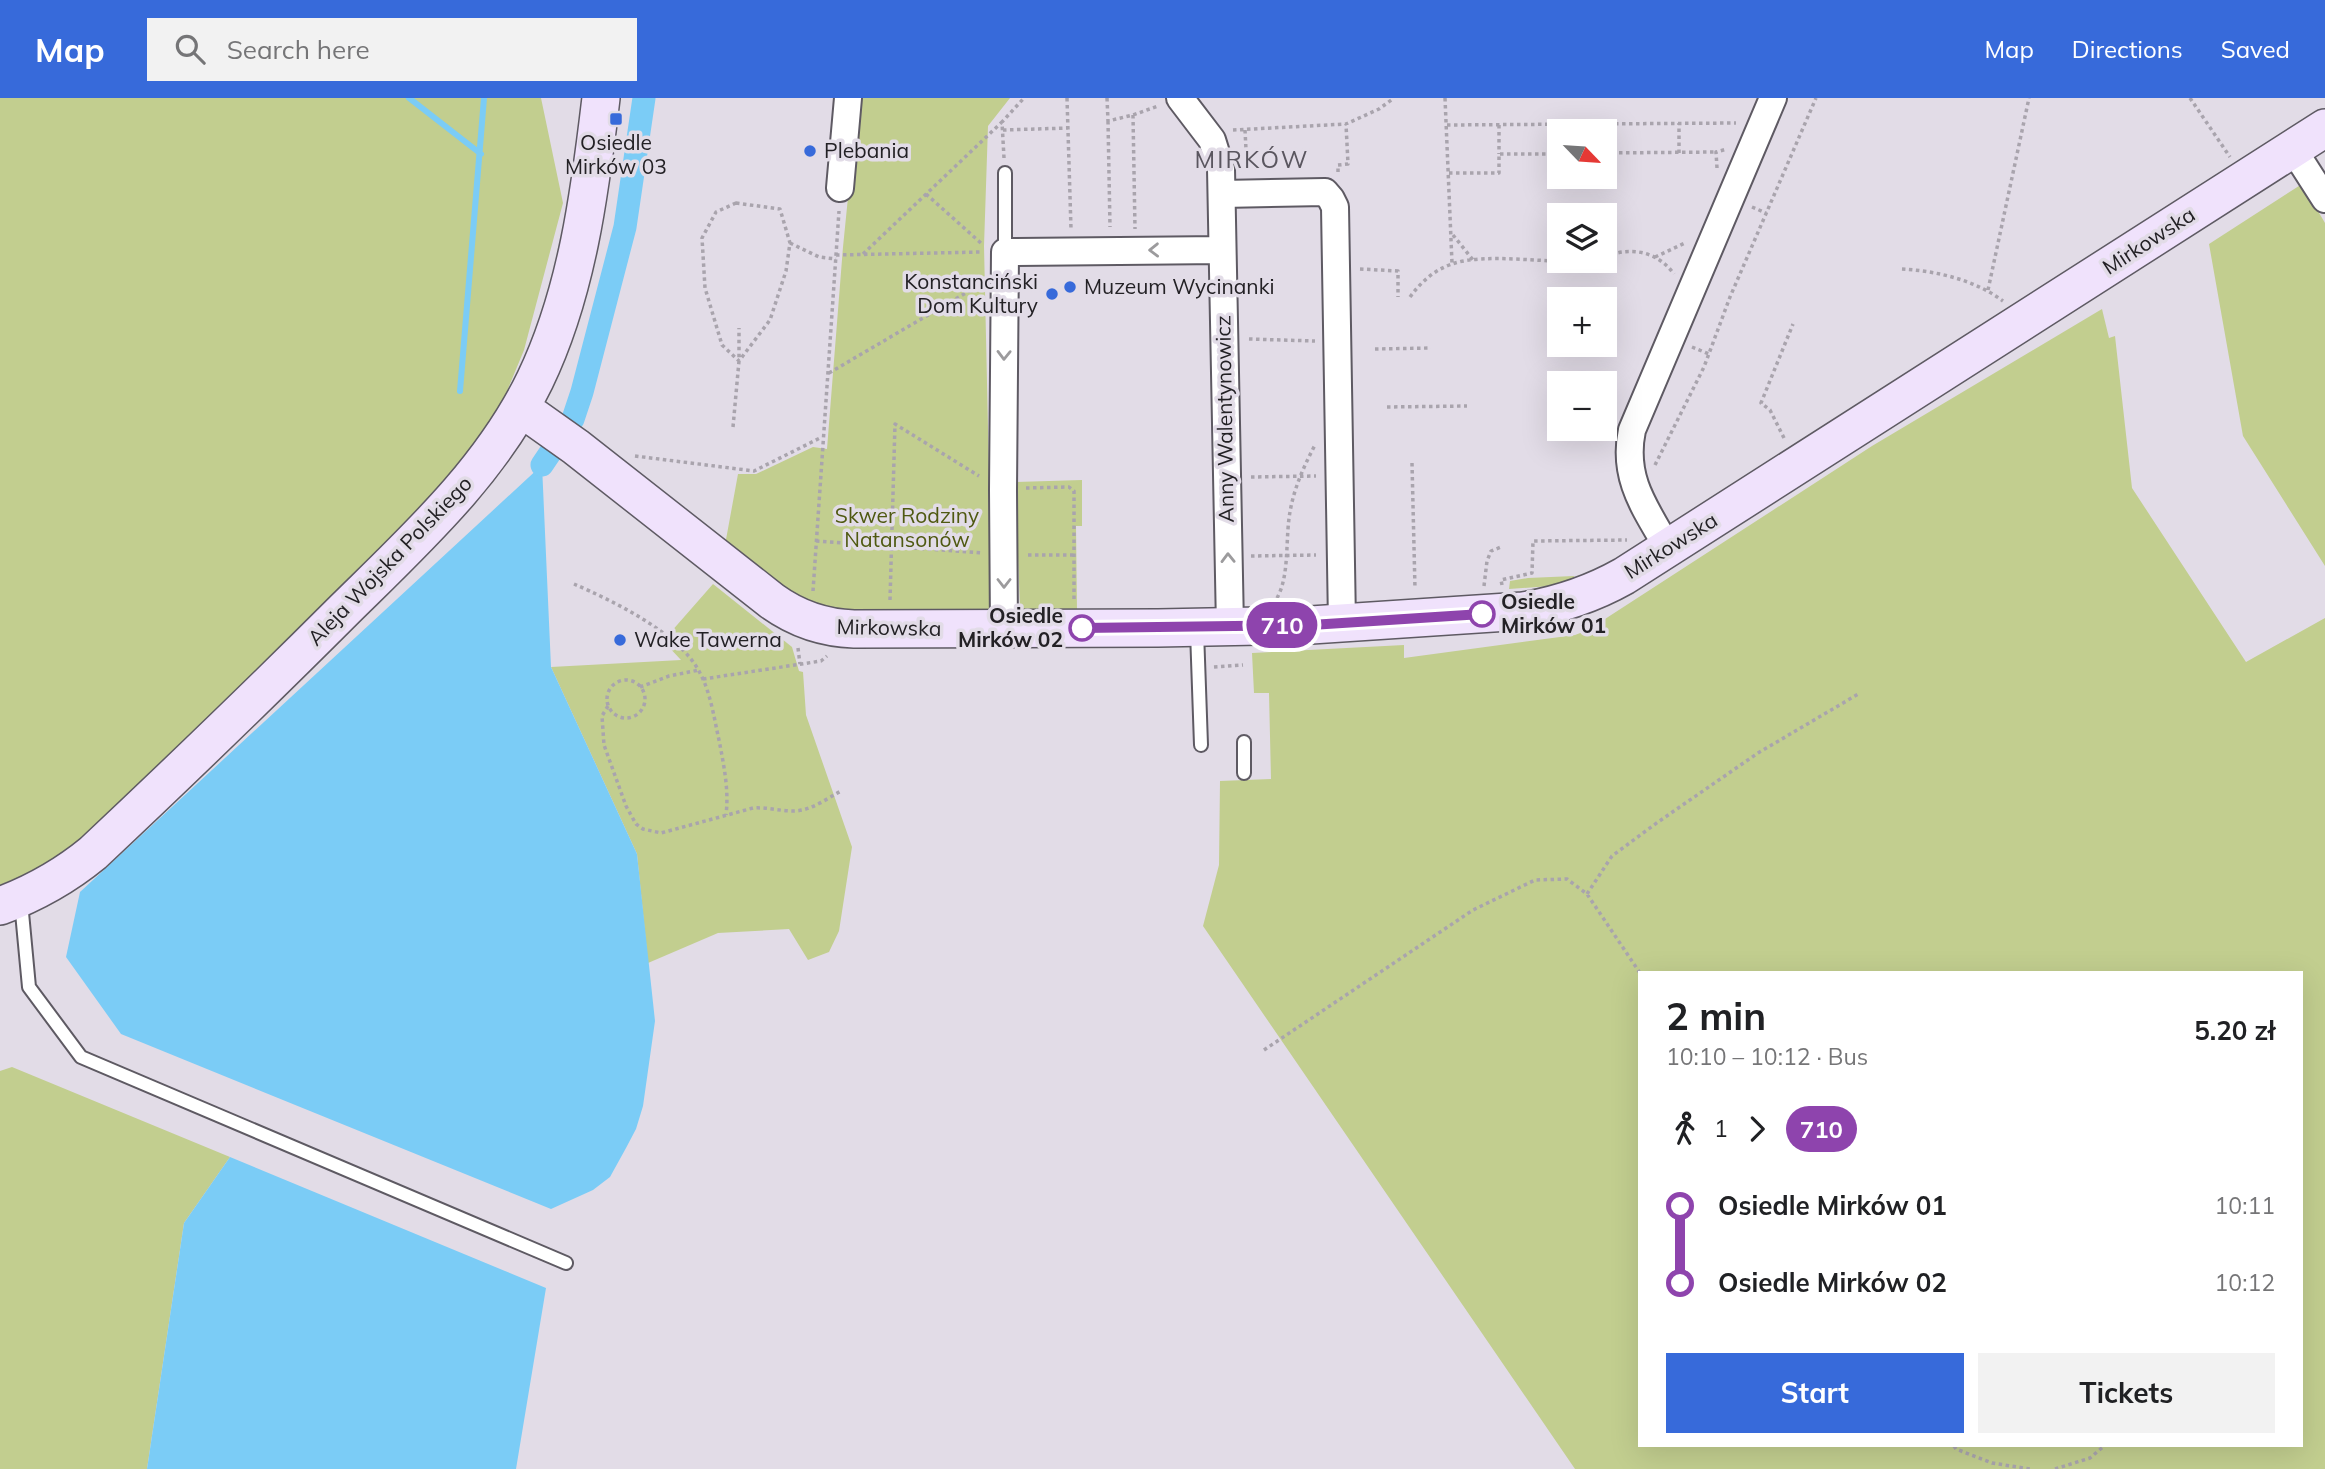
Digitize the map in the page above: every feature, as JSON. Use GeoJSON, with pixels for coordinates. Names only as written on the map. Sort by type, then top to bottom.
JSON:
{"type":"FeatureCollection","features":[{"type":"Feature","properties":{"kind":"street","name":"Aleja Wojska Polskiego"},"geometry":{"type":"LineString","coordinates":[[10,902],[68,873],[93,853],[306,648],[439,515],[492,452],[521,408],[537,377],[573,269],[590,191],[601,98]]}},
{"type":"Feature","properties":{"kind":"street"},"geometry":{"type":"LineString","coordinates":[[840,188],[848,98]]}},
{"type":"Feature","properties":{"kind":"street"},"geometry":{"type":"LineString","coordinates":[[1668,548],[1641,501],[1632,478],[1629,453],[1632,430],[1773,98]]}},
{"type":"Feature","properties":{"kind":"street","name":"Anny Walentynowicz"},"geometry":{"type":"LineString","coordinates":[[1173,101],[1212,140],[1219,159],[1222,194],[1213,627]]}},
{"type":"Feature","properties":{"kind":"street","name":"Mirkowska"},"geometry":{"type":"LineString","coordinates":[[521,408],[793,615],[805,633],[843,629],[1342,624],[1441,618],[1544,607],[1574,599],[1605,586],[1668,548],[2325,128]]}},
{"type":"Feature","properties":{"kind":"street"},"geometry":{"type":"LineString","coordinates":[[2293,149],[2325,200]]}},
{"type":"Feature","properties":{"kind":"street"},"geometry":{"type":"LineString","coordinates":[[1222,194],[1325,192],[1334,203],[1342,624]]}},
{"type":"Feature","properties":{"kind":"street"},"geometry":{"type":"LineString","coordinates":[[1004,629],[1005,261],[1222,250]]}},
{"type":"Feature","properties":{"kind":"lane"},"geometry":{"type":"LineString","coordinates":[[1005,173],[1005,261]]}},
{"type":"Feature","properties":{"kind":"lane"},"geometry":{"type":"LineString","coordinates":[[1201,745],[1213,627]]}},
{"type":"Feature","properties":{"kind":"lane"},"geometry":{"type":"LineString","coordinates":[[1244,742],[1244,773]]}},
{"type":"Feature","properties":{"kind":"lane"},"geometry":{"type":"LineString","coordinates":[[10,902],[29,987],[81,1057],[566,1263]]}},
{"type":"Feature","properties":{"kind":"path"},"geometry":{"type":"LineString","coordinates":[[863,254],[1024,98]]}},
{"type":"Feature","properties":{"kind":"path"},"geometry":{"type":"LineString","coordinates":[[1066,98],[1071,233]]}},
{"type":"Feature","properties":{"kind":"path"},"geometry":{"type":"LineString","coordinates":[[1107,98],[1110,228]]}},
{"type":"Feature","properties":{"kind":"path"},"geometry":{"type":"LineString","coordinates":[[1233,130],[1346,124],[1379,109],[1394,98]]}},
{"type":"Feature","properties":{"kind":"path"},"geometry":{"type":"LineString","coordinates":[[1445,98],[1452,263]]}},
{"type":"Feature","properties":{"kind":"path"},"geometry":{"type":"LineString","coordinates":[[1652,471],[1704,367],[1730,297],[1816,98]]}},
{"type":"Feature","properties":{"kind":"path"},"geometry":{"type":"LineString","coordinates":[[1988,290],[2029,98]]}},
{"type":"Feature","properties":{"kind":"path"},"geometry":{"type":"LineString","coordinates":[[2190,98],[2245,179]]}},
{"type":"Feature","properties":{"kind":"path"},"geometry":{"type":"LineString","coordinates":[[1108,121],[1173,101]]}},
{"type":"Feature","properties":{"kind":"path"},"geometry":{"type":"LineString","coordinates":[[1133,115],[1135,241]]}},
{"type":"Feature","properties":{"kind":"path"},"geometry":{"type":"LineString","coordinates":[[1002,122],[1005,173]]}},
{"type":"Feature","properties":{"kind":"path"},"geometry":{"type":"LineString","coordinates":[[1679,123],[1679,153]]}},
{"type":"Feature","properties":{"kind":"path"},"geometry":{"type":"LineString","coordinates":[[1617,124],[1742,123]]}},
{"type":"Feature","properties":{"kind":"path"},"geometry":{"type":"LineString","coordinates":[[1447,125],[1547,124]]}},
{"type":"Feature","properties":{"kind":"path"},"geometry":{"type":"LineString","coordinates":[[1448,173],[1499,173],[1499,125]]}},
{"type":"Feature","properties":{"kind":"path"},"geometry":{"type":"LineString","coordinates":[[1003,130],[1068,128]]}},
{"type":"Feature","properties":{"kind":"path"},"geometry":{"type":"LineString","coordinates":[[1617,153],[1716,152]]}},
{"type":"Feature","properties":{"kind":"path"},"geometry":{"type":"LineString","coordinates":[[1499,154],[1547,154]]}},
{"type":"Feature","properties":{"kind":"path"},"geometry":{"type":"LineString","coordinates":[[800,664],[812,612],[840,188]]}},
{"type":"Feature","properties":{"kind":"path"},"geometry":{"type":"LineString","coordinates":[[790,243],[819,257],[991,252],[926,194]]}},
{"type":"Feature","properties":{"kind":"path"},"geometry":{"type":"LineString","coordinates":[[736,203],[779,209],[790,243],[786,271],[770,320],[739,361],[722,345],[705,288],[702,238],[716,212],[736,203]]}},
{"type":"Feature","properties":{"kind":"path"},"geometry":{"type":"LineString","coordinates":[[1451,233],[1473,260]]}},
{"type":"Feature","properties":{"kind":"path"},"geometry":{"type":"LineString","coordinates":[[1655,257],[1693,239]]}},
{"type":"Feature","properties":{"kind":"path"},"geometry":{"type":"LineString","coordinates":[[1617,252],[1639,251],[1655,257],[1666,264],[1674,275]]}},
{"type":"Feature","properties":{"kind":"path"},"geometry":{"type":"LineString","coordinates":[[1410,297],[1422,281],[1452,263],[1473,260],[1547,261]]}},
{"type":"Feature","properties":{"kind":"path"},"geometry":{"type":"LineString","coordinates":[[829,373],[1005,261]]}},
{"type":"Feature","properties":{"kind":"path"},"geometry":{"type":"LineString","coordinates":[[1902,269],[1929,270],[1988,290],[2027,319]]}},
{"type":"Feature","properties":{"kind":"path"},"geometry":{"type":"LineString","coordinates":[[1786,442],[1770,410],[1761,403],[1793,324]]}},
{"type":"Feature","properties":{"kind":"path"},"geometry":{"type":"LineString","coordinates":[[733,427],[739,328]]}},
{"type":"Feature","properties":{"kind":"path"},"geometry":{"type":"LineString","coordinates":[[1236,339],[1319,341]]}},
{"type":"Feature","properties":{"kind":"path"},"geometry":{"type":"LineString","coordinates":[[1375,349],[1431,348]]}},
{"type":"Feature","properties":{"kind":"path"},"geometry":{"type":"LineString","coordinates":[[1387,407],[1467,406]]}},
{"type":"Feature","properties":{"kind":"path"},"geometry":{"type":"LineString","coordinates":[[890,603],[895,424],[1003,490],[1069,488],[1074,491],[1074,603]]}},
{"type":"Feature","properties":{"kind":"path"},"geometry":{"type":"LineString","coordinates":[[629,456],[754,471],[822,438]]}},
{"type":"Feature","properties":{"kind":"path"},"geometry":{"type":"LineString","coordinates":[[1276,601],[1285,579],[1290,510],[1300,477],[1315,443]]}},
{"type":"Feature","properties":{"kind":"path"},"geometry":{"type":"LineString","coordinates":[[1412,463],[1415,598]]}},
{"type":"Feature","properties":{"kind":"path"},"geometry":{"type":"LineString","coordinates":[[1250,477],[1339,476]]}},
{"type":"Feature","properties":{"kind":"path"},"geometry":{"type":"LineString","coordinates":[[816,541],[1004,554],[1074,555]]}},
{"type":"Feature","properties":{"kind":"path"},"geometry":{"type":"LineString","coordinates":[[1484,588],[1491,551],[1501,547]]}},
{"type":"Feature","properties":{"kind":"path"},"geometry":{"type":"LineString","coordinates":[[1250,556],[1341,554]]}},
{"type":"Feature","properties":{"kind":"path"},"geometry":{"type":"LineString","coordinates":[[574,584],[622,606],[649,623],[699,670],[714,716],[725,773],[726,815]]}},
{"type":"Feature","properties":{"kind":"path"},"geometry":{"type":"LineString","coordinates":[[703,679],[811,662]]}},
{"type":"Feature","properties":{"kind":"path"},"geometry":{"type":"LineString","coordinates":[[1213,667],[1243,665]]}},
{"type":"Feature","properties":{"kind":"path"},"geometry":{"type":"LineString","coordinates":[[640,687],[669,676],[699,670]]}},
{"type":"Feature","properties":{"kind":"path"},"geometry":{"type":"LineString","coordinates":[[628,680],[640,687],[645,703],[637,715],[620,718],[611,712],[608,692],[618,682],[628,680]]}},
{"type":"Feature","properties":{"kind":"path"},"geometry":{"type":"LineString","coordinates":[[1587,894],[1612,856],[1658,822],[1758,753],[1860,693]]}},
{"type":"Feature","properties":{"kind":"path"},"geometry":{"type":"LineString","coordinates":[[608,706],[602,716],[604,745],[626,806],[639,827],[648,832],[661,833],[761,807],[793,811],[806,809],[841,791]]}},
{"type":"Feature","properties":{"kind":"path"},"geometry":{"type":"LineString","coordinates":[[1264,1050],[1473,910],[1535,880],[1567,879],[1587,894],[1638,971]]}},
{"type":"Feature","properties":{"kind":"path"},"geometry":{"type":"LineString","coordinates":[[1955,1447],[1992,1463],[2030,1469]]}},
{"type":"Feature","properties":{"kind":"path"},"geometry":{"type":"LineString","coordinates":[[2055,1469],[2090,1458],[2103,1447]]}},
{"type":"Feature","properties":{"kind":"green space"},"geometry":{"type":"Polygon","coordinates":[[[0,98],[541,98],[563,203],[524,350],[491,430],[446,482],[191,740],[80,846],[38,869],[0,885],[0,98]]]}},
{"type":"Feature","properties":{"kind":"green space","name":"Skwer Rodziny Natansonów"},"geometry":{"type":"Polygon","coordinates":[[[858,98],[1010,98],[988,126],[984,246],[992,610],[870,613],[819,610],[804,603],[725,545],[738,474],[756,474],[813,447],[827,449],[858,98]]]}},
{"type":"Feature","properties":{"kind":"green space"},"geometry":{"type":"Polygon","coordinates":[[[2302,184],[2325,223],[2325,566],[2243,436],[2209,244],[2302,184]]]}},
{"type":"Feature","properties":{"kind":"green space"},"geometry":{"type":"Polygon","coordinates":[[[2102,309],[2109,338],[2115,336],[2132,488],[2246,662],[2325,618],[2325,1469],[1575,1469],[1203,926],[1219,865],[1220,781],[1271,779],[1269,693],[1254,693],[1252,653],[1404,645],[1404,658],[1575,635],[1588,630],[1872,446],[2102,309]]]}},
{"type":"Feature","properties":{"kind":"green space"},"geometry":{"type":"Polygon","coordinates":[[[1082,480],[1082,526],[1076,526],[1077,611],[1025,612],[1020,607],[1015,482],[1082,480]]]}},
{"type":"Feature","properties":{"kind":"green space"},"geometry":{"type":"Polygon","coordinates":[[[1574,576],[1576,581],[1509,589],[1510,581],[1574,576]]]}},
{"type":"Feature","properties":{"kind":"green space"},"geometry":{"type":"Polygon","coordinates":[[[713,584],[792,647],[799,671],[803,672],[806,715],[852,847],[839,931],[829,952],[808,960],[789,929],[718,933],[648,963],[637,854],[551,667],[681,660],[665,643],[670,633],[713,584]]]}},
{"type":"Feature","properties":{"kind":"green space"},"geometry":{"type":"Polygon","coordinates":[[[12,1067],[230,1157],[184,1223],[147,1469],[0,1469],[0,1071],[12,1067]]]}},
{"type":"Feature","properties":{"kind":"water"},"geometry":{"type":"Polygon","coordinates":[[[542,465],[551,667],[637,854],[655,1021],[643,1106],[636,1129],[610,1177],[593,1190],[551,1209],[121,1034],[66,957],[80,892],[542,465]]]}},
{"type":"Feature","properties":{"kind":"water"},"geometry":{"type":"Polygon","coordinates":[[[230,1157],[546,1288],[516,1469],[147,1469],[184,1223],[230,1157]]]}},
{"type":"Feature","properties":{"kind":"waterway"},"geometry":{"type":"LineString","coordinates":[[409,98],[481,154]]}},
{"type":"Feature","properties":{"kind":"waterway"},"geometry":{"type":"LineString","coordinates":[[460,391],[484,98]]}},
{"type":"Feature","properties":{"kind":"waterway"},"geometry":{"type":"LineString","coordinates":[[542,465],[573,419],[582,392],[625,227],[644,98]]}},
{"type":"Feature","properties":{"kind":"bus line","name":"710"},"geometry":{"type":"LineString","coordinates":[[1082,628],[1311,625],[1482,614]]}},
{"type":"Feature","properties":{"kind":"place","name":"Osiedle Mirków 03"},"geometry":{"type":"Point","coordinates":[616,119]}},
{"type":"Feature","properties":{"kind":"place","name":"Plebania"},"geometry":{"type":"Point","coordinates":[810,151]}},
{"type":"Feature","properties":{"kind":"place","name":"Muzeum Wycinanki"},"geometry":{"type":"Point","coordinates":[1070,287]}},
{"type":"Feature","properties":{"kind":"place","name":"Konstanciński Dom Kultury"},"geometry":{"type":"Point","coordinates":[1052,294]}},
{"type":"Feature","properties":{"kind":"place","name":"Osiedle Mirków 01"},"geometry":{"type":"Point","coordinates":[1482,614]}},
{"type":"Feature","properties":{"kind":"place","name":"Osiedle Mirków 02"},"geometry":{"type":"Point","coordinates":[1082,628]}},
{"type":"Feature","properties":{"kind":"place","name":"Wake Tawerna"},"geometry":{"type":"Point","coordinates":[620,640]}},
{"type":"Feature","properties":{"kind":"district","name":"MIRKÓW"},"geometry":{"type":"Point","coordinates":[1252,160]}}]}
